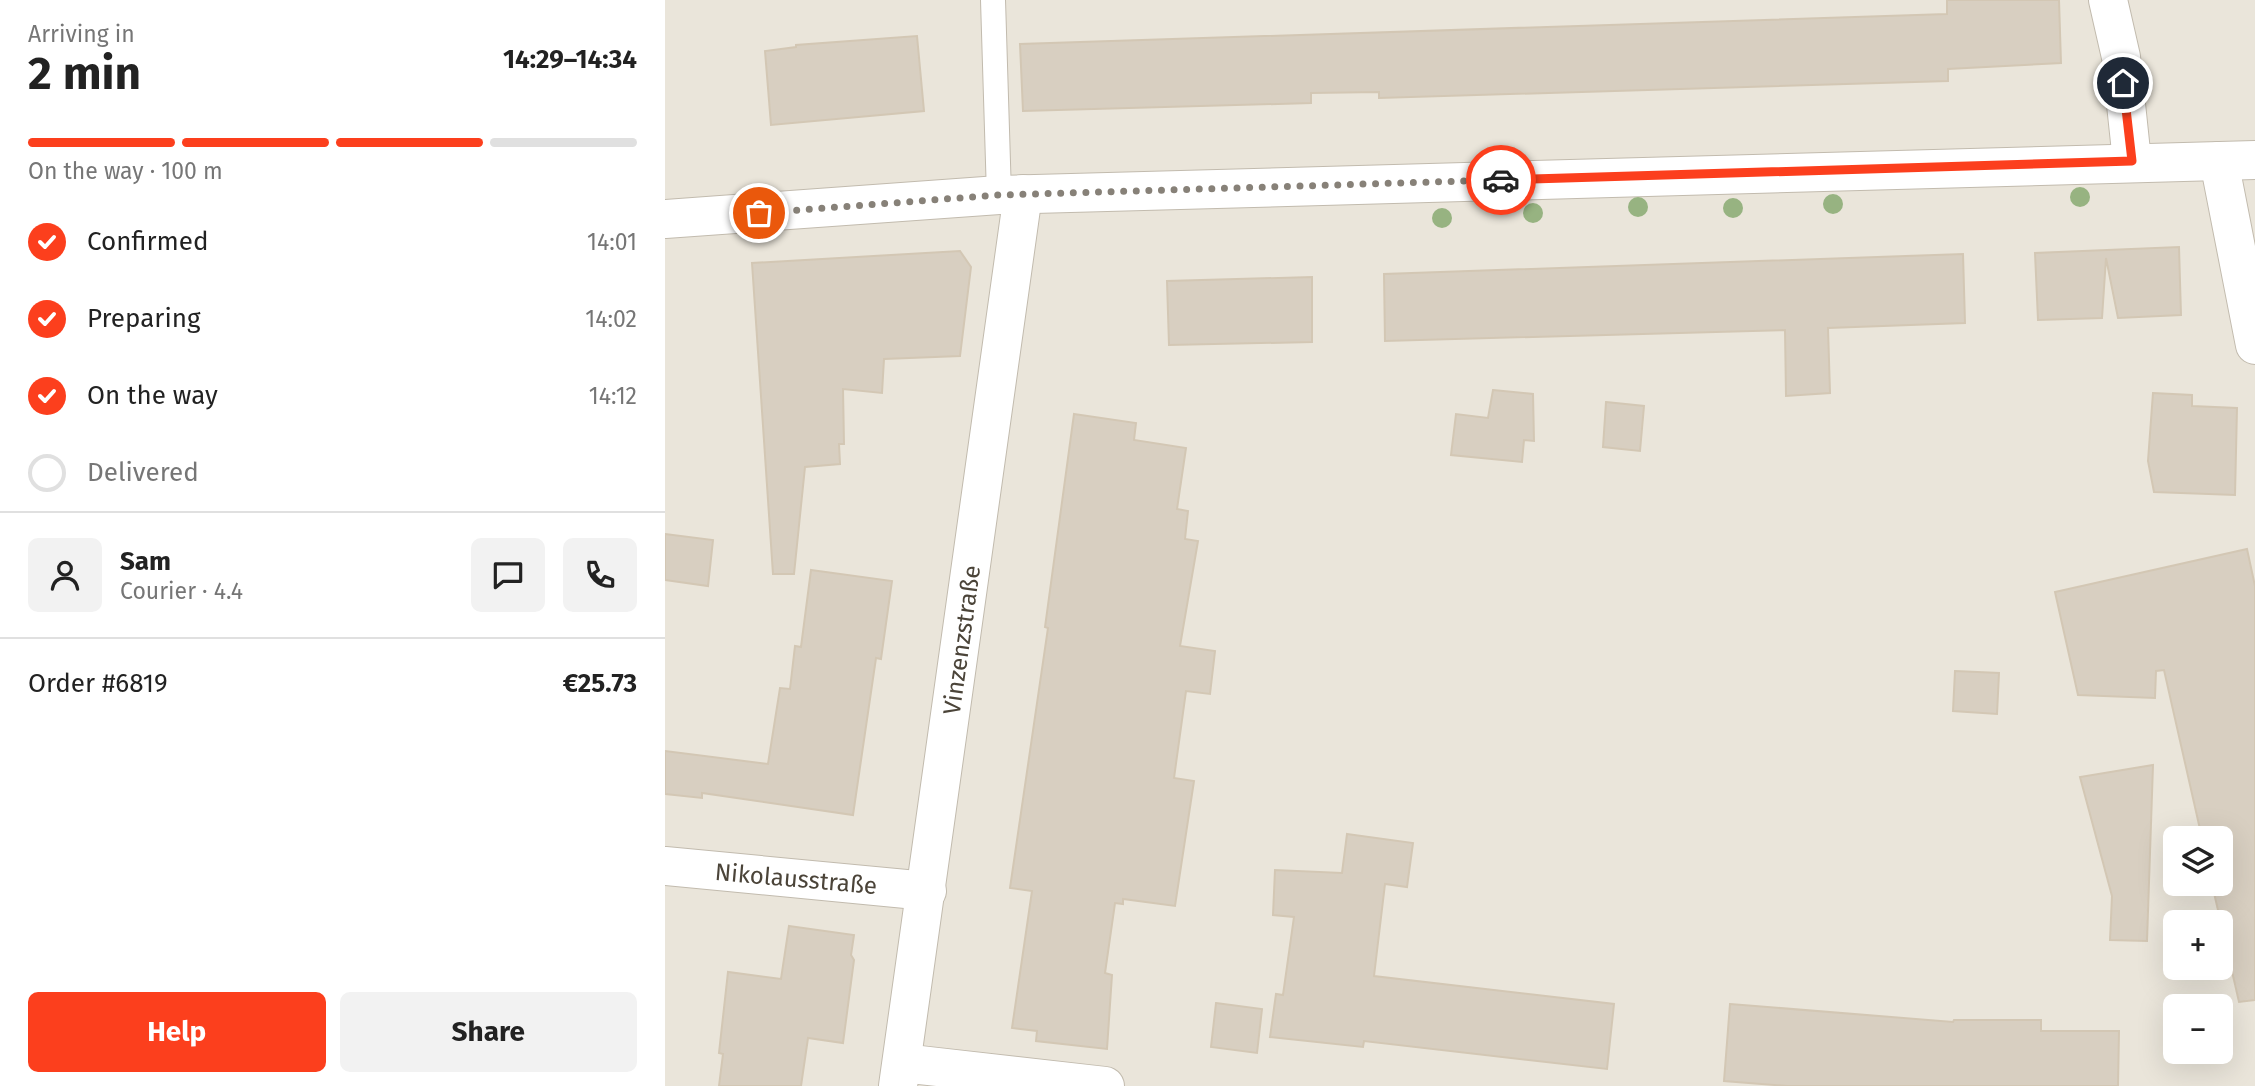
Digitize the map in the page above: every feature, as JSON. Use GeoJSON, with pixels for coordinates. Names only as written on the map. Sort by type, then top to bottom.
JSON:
{"type":"FeatureCollection","features":[{"type":"Feature","properties":{"kind":"street"},"geometry":{"type":"LineString","coordinates":[[2108,0],[2121,57],[2132,161]]}},
{"type":"Feature","properties":{"kind":"street"},"geometry":{"type":"LineString","coordinates":[[665,219],[1011,195],[2132,161],[2237,161],[2255,345]]}},
{"type":"Feature","properties":{"kind":"street","name":"Vinzenzstraße"},"geometry":{"type":"LineString","coordinates":[[900,1075],[927,891],[1011,195]]}},
{"type":"Feature","properties":{"kind":"street","name":"Nikolausstraße"},"geometry":{"type":"LineString","coordinates":[[665,866],[927,891]]}},
{"type":"Feature","properties":{"kind":"street"},"geometry":{"type":"LineString","coordinates":[[900,1075],[1105,1086]]}},
{"type":"Feature","properties":{"kind":"lane"},"geometry":{"type":"LineString","coordinates":[[993,0],[1011,195]]}},
{"type":"Feature","properties":{"kind":"shaded area"},"geometry":{"type":"Polygon","coordinates":[[[665,0],[2255,0],[2255,1086],[665,1086],[665,0]]]}},
{"type":"Feature","properties":{"kind":"building"},"geometry":{"type":"Polygon","coordinates":[[[1947,0],[2059,0],[2061,63],[1948,69],[1948,81],[1379,98],[1379,92],[1311,93],[1311,103],[1023,111],[1020,44],[1947,14],[1947,0]]]}},
{"type":"Feature","properties":{"kind":"building"},"geometry":{"type":"Polygon","coordinates":[[[917,36],[924,111],[771,125],[765,51],[796,45],[917,36]]]}},
{"type":"Feature","properties":{"kind":"building"},"geometry":{"type":"Polygon","coordinates":[[[2179,247],[2181,315],[2118,318],[2106,258],[2102,318],[2038,320],[2035,253],[2179,247]]]}},
{"type":"Feature","properties":{"kind":"building"},"geometry":{"type":"Polygon","coordinates":[[[960,251],[971,267],[960,356],[884,359],[882,393],[843,389],[844,444],[839,444],[840,464],[805,467],[794,574],[773,574],[752,263],[960,251]]]}},
{"type":"Feature","properties":{"kind":"building"},"geometry":{"type":"Polygon","coordinates":[[[1963,254],[1965,323],[1828,328],[1830,393],[1786,396],[1785,330],[1385,341],[1384,274],[1963,254]]]}},
{"type":"Feature","properties":{"kind":"building"},"geometry":{"type":"Polygon","coordinates":[[[1312,277],[1312,342],[1169,345],[1167,281],[1312,277]]]}},
{"type":"Feature","properties":{"kind":"building"},"geometry":{"type":"Polygon","coordinates":[[[1493,390],[1533,394],[1534,441],[1524,440],[1522,462],[1451,455],[1456,414],[1488,418],[1493,390]]]}},
{"type":"Feature","properties":{"kind":"building"},"geometry":{"type":"Polygon","coordinates":[[[2153,393],[2192,395],[2192,406],[2237,408],[2235,495],[2154,492],[2148,461],[2153,393]]]}},
{"type":"Feature","properties":{"kind":"building"},"geometry":{"type":"Polygon","coordinates":[[[1606,402],[1644,406],[1640,451],[1603,447],[1606,402]]]}},
{"type":"Feature","properties":{"kind":"building"},"geometry":{"type":"Polygon","coordinates":[[[1074,414],[1136,423],[1134,440],[1186,448],[1177,509],[1188,511],[1185,539],[1198,541],[1180,646],[1215,651],[1210,694],[1186,691],[1174,778],[1194,781],[1175,906],[1123,899],[1123,904],[1115,903],[1105,973],[1112,975],[1107,1049],[1036,1041],[1037,1031],[1012,1028],[1032,891],[1010,888],[1048,628],[1045,627],[1074,414]]]}},
{"type":"Feature","properties":{"kind":"building"},"geometry":{"type":"Polygon","coordinates":[[[665,534],[713,540],[708,586],[665,580],[665,534]]]}},
{"type":"Feature","properties":{"kind":"building"},"geometry":{"type":"Polygon","coordinates":[[[2247,549],[2255,586],[2255,1000],[2239,1002],[2233,976],[2233,910],[2218,910],[2215,896],[2233,896],[2233,826],[2199,826],[2164,670],[2156,671],[2155,698],[2078,695],[2055,592],[2247,549]]]}},
{"type":"Feature","properties":{"kind":"building"},"geometry":{"type":"Polygon","coordinates":[[[811,570],[892,581],[881,659],[876,658],[853,815],[702,793],[702,798],[665,794],[665,751],[768,764],[780,688],[790,689],[795,646],[801,647],[811,570]]]}},
{"type":"Feature","properties":{"kind":"building"},"geometry":{"type":"Polygon","coordinates":[[[1955,671],[1999,673],[1997,714],[1953,711],[1955,671]]]}},
{"type":"Feature","properties":{"kind":"building"},"geometry":{"type":"Polygon","coordinates":[[[2153,765],[2147,941],[2110,940],[2112,896],[2080,777],[2153,765]]]}},
{"type":"Feature","properties":{"kind":"building"},"geometry":{"type":"Polygon","coordinates":[[[1347,834],[1413,843],[1407,887],[1385,884],[1374,976],[1614,1004],[1607,1069],[1364,1041],[1363,1047],[1270,1037],[1276,994],[1283,995],[1294,917],[1273,915],[1275,870],[1342,873],[1347,834]]]}},
{"type":"Feature","properties":{"kind":"building"},"geometry":{"type":"Polygon","coordinates":[[[789,926],[854,935],[851,955],[854,960],[843,1043],[808,1038],[801,1086],[719,1086],[723,1054],[719,1053],[728,972],[781,979],[789,926]]]}},
{"type":"Feature","properties":{"kind":"building"},"geometry":{"type":"Polygon","coordinates":[[[1216,1003],[1262,1009],[1257,1053],[1211,1047],[1216,1003]]]}},
{"type":"Feature","properties":{"kind":"building"},"geometry":{"type":"Polygon","coordinates":[[[1730,1004],[1953,1022],[2041,1020],[2041,1031],[2119,1031],[2118,1086],[1787,1086],[1724,1081],[1730,1004]]]}},
{"type":"Feature","properties":{"kind":"way so far"},"geometry":{"type":"LineString","coordinates":[[759,213],[999,195],[1501,180]]}},
{"type":"Feature","properties":{"kind":"route"},"geometry":{"type":"LineString","coordinates":[[1501,180],[2132,161],[2123,83]]}}]}
